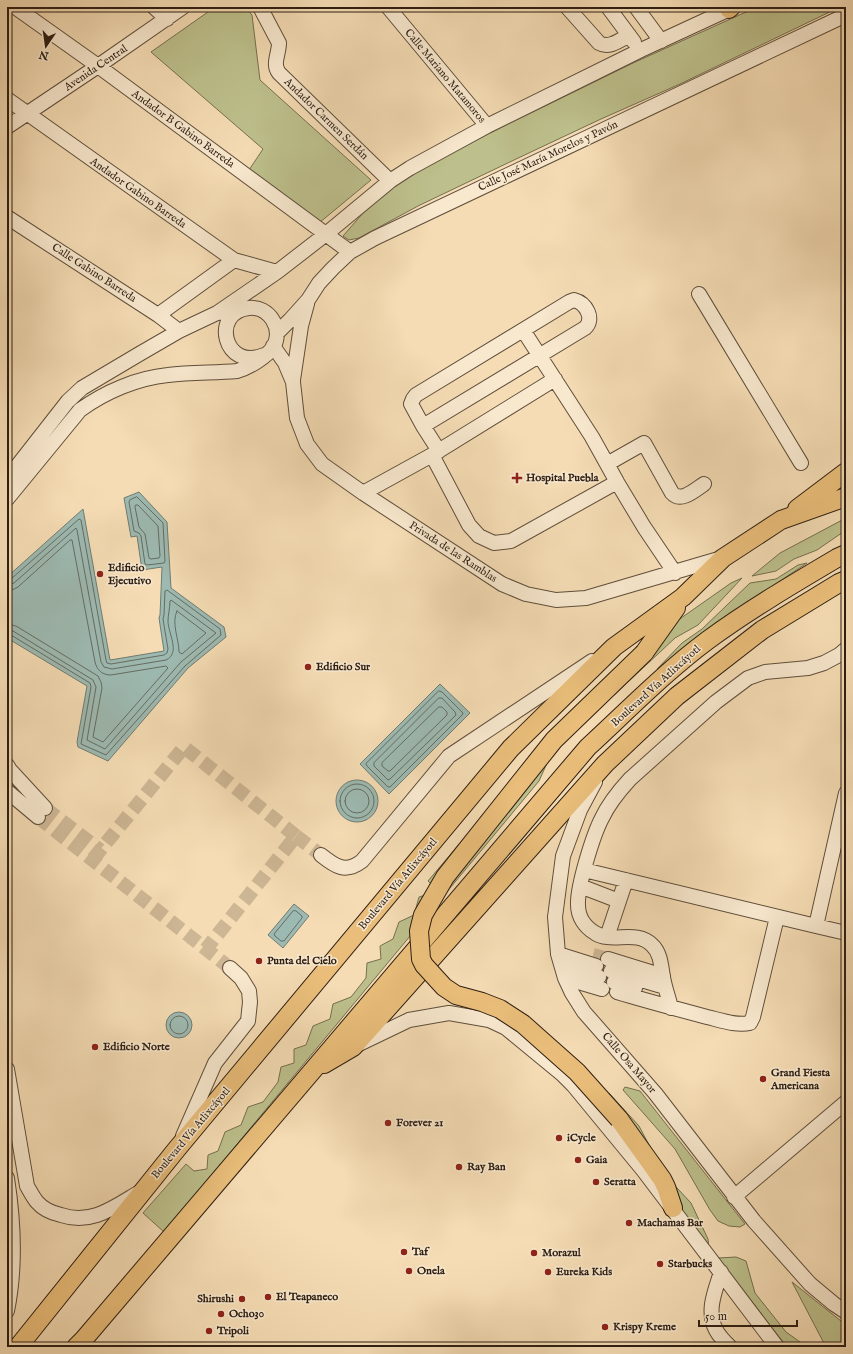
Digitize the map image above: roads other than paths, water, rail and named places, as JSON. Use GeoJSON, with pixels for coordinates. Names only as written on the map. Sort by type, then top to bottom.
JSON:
{"type":"FeatureCollection","features":[{"type":"Feature","properties":{"kind":"main road"},"geometry":{"type":"LineString","coordinates":[[781,520],[846,472]]}},
{"type":"Feature","properties":{"kind":"main road","name":"Boulevard Vía Atlixcáyotl"},"geometry":{"type":"LineString","coordinates":[[18,1347],[176,1150],[511,748],[614,647],[683,597],[723,558],[781,520],[846,498]]}},
{"type":"Feature","properties":{"kind":"main road","name":"Boulevard Vía Atlixcáyotl"},"geometry":{"type":"LineString","coordinates":[[76,1347],[588,747],[662,679],[708,640],[763,602],[836,558],[846,554]]}},
{"type":"Feature","properties":{"kind":"main road"},"geometry":{"type":"LineString","coordinates":[[311,1071],[353,1047],[605,764],[677,696],[762,630],[846,580]]}},
{"type":"Feature","properties":{"kind":"main road"},"geometry":{"type":"LineString","coordinates":[[673,1208],[662,1179],[619,1119],[577,1072],[523,1024],[500,1009],[482,1002],[456,995],[444,987],[424,965],[421,959],[419,930],[423,915],[445,877],[554,740],[644,653],[683,597]]}},
{"type":"Feature","properties":{"kind":"street","name":"Andador B Gabino Barreda"},"geometry":{"type":"LineString","coordinates":[[15,7],[98,66],[350,252]]}},
{"type":"Feature","properties":{"kind":"street"},"geometry":{"type":"LineString","coordinates":[[154,7],[167,19]]}},
{"type":"Feature","properties":{"kind":"street","name":"Avenida Central"},"geometry":{"type":"LineString","coordinates":[[7,127],[183,7]]}},
{"type":"Feature","properties":{"kind":"street","name":"Andador Carmen Serdán"},"geometry":{"type":"LineString","coordinates":[[260,7],[279,43],[275,66],[279,73],[390,181]]}},
{"type":"Feature","properties":{"kind":"street","name":"Calle Mariano Matamoros"},"geometry":{"type":"LineString","coordinates":[[388,7],[488,126]]}},
{"type":"Feature","properties":{"kind":"street"},"geometry":{"type":"LineString","coordinates":[[567,7],[602,45],[610,45],[629,35]]}},
{"type":"Feature","properties":{"kind":"street"},"geometry":{"type":"LineString","coordinates":[[608,7],[641,50]]}},
{"type":"Feature","properties":{"kind":"street"},"geometry":{"type":"LineString","coordinates":[[636,7],[661,41]]}},
{"type":"Feature","properties":{"kind":"street"},"geometry":{"type":"LineString","coordinates":[[7,479],[68,401],[82,388],[140,352],[217,313],[247,293],[326,234],[390,181],[410,168],[488,126],[641,50],[731,8]]}},
{"type":"Feature","properties":{"kind":"street","name":"Calle José María Morelos y Pavón"},"geometry":{"type":"LineString","coordinates":[[7,499],[80,410],[94,400],[123,386],[146,378],[168,374],[237,371],[248,368],[271,345],[290,320],[308,300],[319,283],[350,252],[375,238],[846,15]]}},
{"type":"Feature","properties":{"kind":"street","name":"Andador Gabino Barreda"},"geometry":{"type":"LineString","coordinates":[[7,99],[234,260],[277,272]]}},
{"type":"Feature","properties":{"kind":"street","name":"Calle Gabino Barreda"},"geometry":{"type":"LineString","coordinates":[[7,217],[158,315],[179,331]]}},
{"type":"Feature","properties":{"kind":"street"},"geometry":{"type":"LineString","coordinates":[[158,315],[234,260]]}},
{"type":"Feature","properties":{"kind":"street"},"geometry":{"type":"LineString","coordinates":[[217,313],[239,311],[253,308],[268,314],[273,321],[271,345],[251,359],[242,357],[234,352],[228,345],[226,336],[226,327],[230,318],[239,311],[247,293]]}},
{"type":"Feature","properties":{"kind":"street"},"geometry":{"type":"LineString","coordinates":[[700,294],[801,463]]}},
{"type":"Feature","properties":{"kind":"street"},"geometry":{"type":"LineString","coordinates":[[293,382],[301,326],[308,300]]}},
{"type":"Feature","properties":{"kind":"street"},"geometry":{"type":"LineString","coordinates":[[423,426],[586,328],[589,325],[589,315],[583,305],[574,300],[416,395],[411,404],[436,453],[469,525],[479,536],[494,543],[511,541],[617,482]]}},
{"type":"Feature","properties":{"kind":"street"},"geometry":{"type":"LineString","coordinates":[[523,330],[592,437],[644,527],[675,573]]}},
{"type":"Feature","properties":{"kind":"street","name":"Privada de las Ramblas"},"geometry":{"type":"LineString","coordinates":[[271,345],[285,363],[293,382],[298,418],[307,444],[322,464],[502,584],[526,594],[556,600],[586,598],[723,558]]}},
{"type":"Feature","properties":{"kind":"street"},"geometry":{"type":"LineString","coordinates":[[364,493],[436,453],[555,379]]}},
{"type":"Feature","properties":{"kind":"street"},"geometry":{"type":"LineString","coordinates":[[607,464],[644,443],[675,496],[679,498],[683,497],[704,484]]}},
{"type":"Feature","properties":{"kind":"street"},"geometry":{"type":"LineString","coordinates":[[321,855],[337,866],[343,868],[350,868],[362,861],[449,756],[614,647]]}},
{"type":"Feature","properties":{"kind":"street"},"geometry":{"type":"LineString","coordinates":[[667,992],[659,956],[651,944],[645,940],[635,937],[606,937],[596,934],[587,927],[580,917],[578,906],[580,886],[601,818],[619,791],[630,779],[716,702],[748,678],[765,672],[808,668],[829,660],[846,650]]}},
{"type":"Feature","properties":{"kind":"street","name":"Calle Osa Mayor"},"geometry":{"type":"LineString","coordinates":[[605,764],[580,810],[563,856],[555,917],[561,960],[572,993],[584,1012],[655,1093],[754,1222],[810,1284],[846,1312]]}},
{"type":"Feature","properties":{"kind":"street"},"geometry":{"type":"LineString","coordinates":[[7,765],[41,812],[7,802]]}},
{"type":"Feature","properties":{"kind":"street"},"geometry":{"type":"LineString","coordinates":[[7,791],[27,807]]}},
{"type":"Feature","properties":{"kind":"street"},"geometry":{"type":"LineString","coordinates":[[816,926],[846,793]]}},
{"type":"Feature","properties":{"kind":"street"},"geometry":{"type":"LineString","coordinates":[[584,870],[846,933]]}},
{"type":"Feature","properties":{"kind":"street"},"geometry":{"type":"LineString","coordinates":[[606,937],[626,880]]}},
{"type":"Feature","properties":{"kind":"street"},"geometry":{"type":"LineString","coordinates":[[580,886],[619,901]]}},
{"type":"Feature","properties":{"kind":"street"},"geometry":{"type":"LineString","coordinates":[[561,960],[667,992],[742,1025],[750,1023],[753,1017],[777,917]]}},
{"type":"Feature","properties":{"kind":"street"},"geometry":{"type":"LineString","coordinates":[[561,960],[667,992]]}},
{"type":"Feature","properties":{"kind":"street"},"geometry":{"type":"LineString","coordinates":[[176,1150],[215,1063],[248,1021],[250,1002],[249,991],[241,978],[230,968]]}},
{"type":"Feature","properties":{"kind":"street"},"geometry":{"type":"LineString","coordinates":[[353,1047],[408,1020],[449,1013],[489,1020],[506,1028],[562,1074],[573,1085],[673,1208],[777,1347]]}},
{"type":"Feature","properties":{"kind":"street"},"geometry":{"type":"LineString","coordinates":[[7,1069],[27,1186],[38,1202],[51,1212],[70,1218],[90,1218],[110,1210],[144,1190]]}},
{"type":"Feature","properties":{"kind":"street"},"geometry":{"type":"LineString","coordinates":[[734,1197],[846,1102]]}},
{"type":"Feature","properties":{"kind":"street"},"geometry":{"type":"LineString","coordinates":[[7,1178],[12,1210],[13,1251],[11,1292],[7,1311]]}},
{"type":"Feature","properties":{"kind":"street"},"geometry":{"type":"LineString","coordinates":[[720,1272],[711,1308],[711,1320],[716,1331],[730,1347]]}},
{"type":"Feature","properties":{"kind":"water"},"geometry":{"type":"Polygon","coordinates":[[[139,492],[167,522],[171,588],[224,627],[226,637],[188,668],[108,761],[78,747],[77,742],[87,686],[7,638],[7,577],[83,509],[110,660],[164,651],[159,618],[162,567],[142,570],[137,536],[131,537],[124,498],[139,492]]]}},
{"type":"Feature","properties":{"kind":"water"},"geometry":{"type":"Polygon","coordinates":[[[440,684],[470,713],[389,794],[360,764],[440,684]]]}},
{"type":"Feature","properties":{"kind":"water"},"geometry":{"type":"Polygon","coordinates":[[[353,780],[361,780],[369,783],[375,789],[378,801],[375,813],[369,819],[361,822],[353,822],[345,819],[339,813],[336,805],[336,797],[339,789],[345,783],[353,780]]]}},
{"type":"Feature","properties":{"kind":"water"},"geometry":{"type":"Polygon","coordinates":[[[294,904],[309,916],[283,948],[268,935],[294,904]]]}},
{"type":"Feature","properties":{"kind":"water"},"geometry":{"type":"Polygon","coordinates":[[[179,1012],[188,1016],[192,1025],[188,1034],[179,1038],[170,1034],[166,1025],[170,1016],[179,1012]]]}},
{"type":"Feature","properties":{"kind":"tunnel"},"geometry":{"type":"LineString","coordinates":[[93,859],[184,747],[296,836],[206,949]]}},
{"type":"Feature","properties":{"kind":"tunnel"},"geometry":{"type":"LineString","coordinates":[[45,808],[100,850]]}},
{"type":"Feature","properties":{"kind":"tunnel"},"geometry":{"type":"LineString","coordinates":[[38,817],[230,968]]}},
{"type":"Feature","properties":{"kind":"tunnel"},"geometry":{"type":"LineString","coordinates":[[296,836],[321,855]]}},
{"type":"Feature","properties":{"kind":"tunnel"},"geometry":{"type":"LineString","coordinates":[[593,955],[608,959]]}},
{"type":"Feature","properties":{"kind":"place","name":"Hospital Puebla"},"geometry":{"type":"Point","coordinates":[517,478]}},
{"type":"Feature","properties":{"kind":"place","name":"Edificio Ejecutivo"},"geometry":{"type":"Point","coordinates":[100,574]}},
{"type":"Feature","properties":{"kind":"place","name":"Edificio Sur"},"geometry":{"type":"Point","coordinates":[308,667]}},
{"type":"Feature","properties":{"kind":"place","name":"Punta del Cielo"},"geometry":{"type":"Point","coordinates":[259,961]}},
{"type":"Feature","properties":{"kind":"place","name":"Edificio Norte"},"geometry":{"type":"Point","coordinates":[95,1047]}},
{"type":"Feature","properties":{"kind":"place","name":"Grand Fiesta Americana"},"geometry":{"type":"Point","coordinates":[763,1079]}},
{"type":"Feature","properties":{"kind":"place","name":"Forever 21"},"geometry":{"type":"Point","coordinates":[388,1123]}},
{"type":"Feature","properties":{"kind":"place","name":"iCycle"},"geometry":{"type":"Point","coordinates":[559,1138]}},
{"type":"Feature","properties":{"kind":"place","name":"Gaia"},"geometry":{"type":"Point","coordinates":[578,1160]}},
{"type":"Feature","properties":{"kind":"place","name":"Ray Ban"},"geometry":{"type":"Point","coordinates":[459,1167]}},
{"type":"Feature","properties":{"kind":"place","name":"Seratta"},"geometry":{"type":"Point","coordinates":[596,1182]}},
{"type":"Feature","properties":{"kind":"place","name":"Machamas Bar"},"geometry":{"type":"Point","coordinates":[629,1223]}},
{"type":"Feature","properties":{"kind":"place","name":"Taf"},"geometry":{"type":"Point","coordinates":[404,1252]}},
{"type":"Feature","properties":{"kind":"place","name":"Morazul"},"geometry":{"type":"Point","coordinates":[534,1253]}},
{"type":"Feature","properties":{"kind":"place","name":"Starbucks"},"geometry":{"type":"Point","coordinates":[660,1264]}},
{"type":"Feature","properties":{"kind":"place","name":"Onela"},"geometry":{"type":"Point","coordinates":[409,1271]}},
{"type":"Feature","properties":{"kind":"place","name":"Eureka Kids"},"geometry":{"type":"Point","coordinates":[548,1272]}},
{"type":"Feature","properties":{"kind":"place","name":"El Teapaneco"},"geometry":{"type":"Point","coordinates":[268,1297]}},
{"type":"Feature","properties":{"kind":"place","name":"Shirushi"},"geometry":{"type":"Point","coordinates":[242,1299]}},
{"type":"Feature","properties":{"kind":"place","name":"Ocho30"},"geometry":{"type":"Point","coordinates":[221,1314]}},
{"type":"Feature","properties":{"kind":"place","name":"Krispy Kreme"},"geometry":{"type":"Point","coordinates":[605,1327]}},
{"type":"Feature","properties":{"kind":"place","name":"Tripoli"},"geometry":{"type":"Point","coordinates":[209,1331]}}]}
